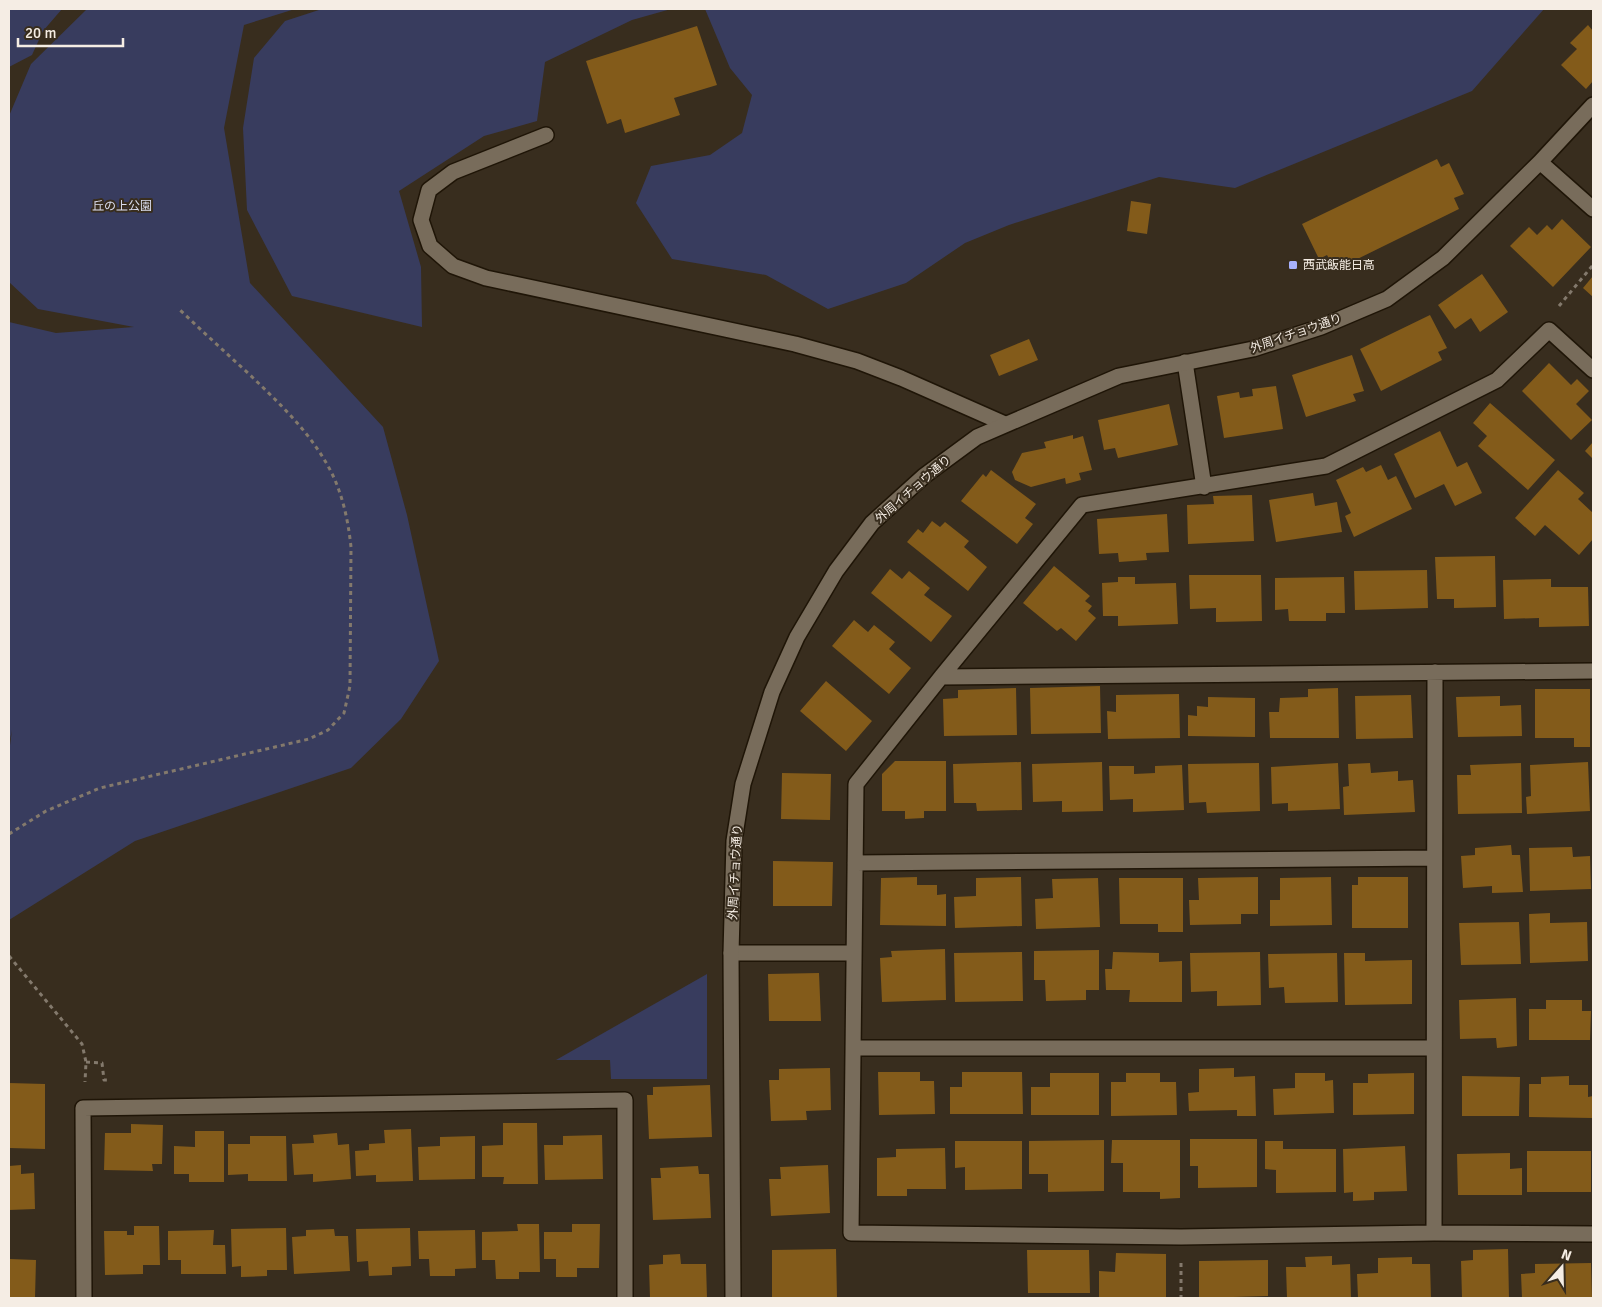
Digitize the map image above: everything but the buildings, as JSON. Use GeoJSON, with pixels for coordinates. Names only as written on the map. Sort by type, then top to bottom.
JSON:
{"type":"FeatureCollection","features":[{"type":"Feature","properties":{"kind":"street","name":"外周イチョウ通り"},"geometry":{"type":"LineString","coordinates":[[733,1298],[731,953],[734,841],[743,784],[772,692],[798,637],[836,571],[872,523],[924,476],[977,437],[1119,376],[1253,349],[1321,327],[1387,299],[1443,258],[1540,162],[1593,105]]}},
{"type":"Feature","properties":{"kind":"street"},"geometry":{"type":"LineString","coordinates":[[546,136],[453,172],[429,190],[421,220],[430,246],[453,266],[486,278],[796,344],[857,361],[1006,424]]}},
{"type":"Feature","properties":{"kind":"street"},"geometry":{"type":"LineString","coordinates":[[1540,162],[1593,209]]}},
{"type":"Feature","properties":{"kind":"street"},"geometry":{"type":"LineString","coordinates":[[1593,370],[1549,330],[1497,380],[1326,466],[1082,505],[856,784],[851,1233],[1181,1238],[1434,1234],[1593,1234]]}},
{"type":"Feature","properties":{"kind":"street"},"geometry":{"type":"LineString","coordinates":[[1185,362],[1204,487]]}},
{"type":"Feature","properties":{"kind":"street"},"geometry":{"type":"LineString","coordinates":[[941,677],[1593,671]]}},
{"type":"Feature","properties":{"kind":"street"},"geometry":{"type":"LineString","coordinates":[[1434,1234],[1435,672]]}},
{"type":"Feature","properties":{"kind":"street"},"geometry":{"type":"LineString","coordinates":[[855,863],[1434,858]]}},
{"type":"Feature","properties":{"kind":"street"},"geometry":{"type":"LineString","coordinates":[[731,953],[854,953]]}},
{"type":"Feature","properties":{"kind":"street"},"geometry":{"type":"LineString","coordinates":[[853,1048],[1434,1048]]}},
{"type":"Feature","properties":{"kind":"street"},"geometry":{"type":"LineString","coordinates":[[84,1298],[84,1108],[625,1100],[625,1298]]}},
{"type":"Feature","properties":{"kind":"path"},"geometry":{"type":"LineString","coordinates":[[1549,330],[1560,304],[1593,265]]}},
{"type":"Feature","properties":{"kind":"path"},"geometry":{"type":"LineString","coordinates":[[9,834],[46,811],[100,788],[310,740],[328,730],[344,713],[350,686],[351,547],[349,528],[342,500],[329,467],[290,413],[179,309]]}},
{"type":"Feature","properties":{"kind":"path"},"geometry":{"type":"LineString","coordinates":[[9,956],[82,1044],[86,1062],[84,1108]]}},
{"type":"Feature","properties":{"kind":"path"},"geometry":{"type":"LineString","coordinates":[[1181,1238],[1181,1298]]}},
{"type":"Feature","properties":{"kind":"green space"},"geometry":{"type":"Polygon","coordinates":[[[9,9],[62,9],[43,31],[32,55],[9,67],[9,9]]]}},
{"type":"Feature","properties":{"kind":"green space","name":"丘の上公園"},"geometry":{"type":"Polygon","coordinates":[[[87,9],[295,9],[244,25],[224,128],[250,283],[383,427],[407,515],[439,661],[401,719],[351,768],[135,841],[9,920],[9,753],[12,730],[9,744],[9,322],[56,333],[134,327],[38,309],[9,282],[9,116],[31,64],[87,9]]]}},
{"type":"Feature","properties":{"kind":"green space"},"geometry":{"type":"Polygon","coordinates":[[[322,9],[671,9],[632,20],[545,62],[537,121],[484,136],[399,191],[421,267],[422,327],[292,296],[247,210],[243,128],[254,58],[285,21],[322,9]]]}},
{"type":"Feature","properties":{"kind":"green space"},"geometry":{"type":"Polygon","coordinates":[[[705,9],[1544,9],[1472,91],[1235,188],[1159,177],[1009,225],[965,243],[906,283],[828,309],[766,275],[672,259],[636,203],[651,166],[710,155],[742,133],[752,95],[730,68],[705,9]]]}},
{"type":"Feature","properties":{"kind":"green space"},"geometry":{"type":"Polygon","coordinates":[[[707,974],[707,1079],[611,1079],[610,1060],[556,1060],[707,974]]]}},
{"type":"Feature","properties":{"kind":"place","name":"西武飯能日高"},"geometry":{"type":"Point","coordinates":[1293,265]}}]}
